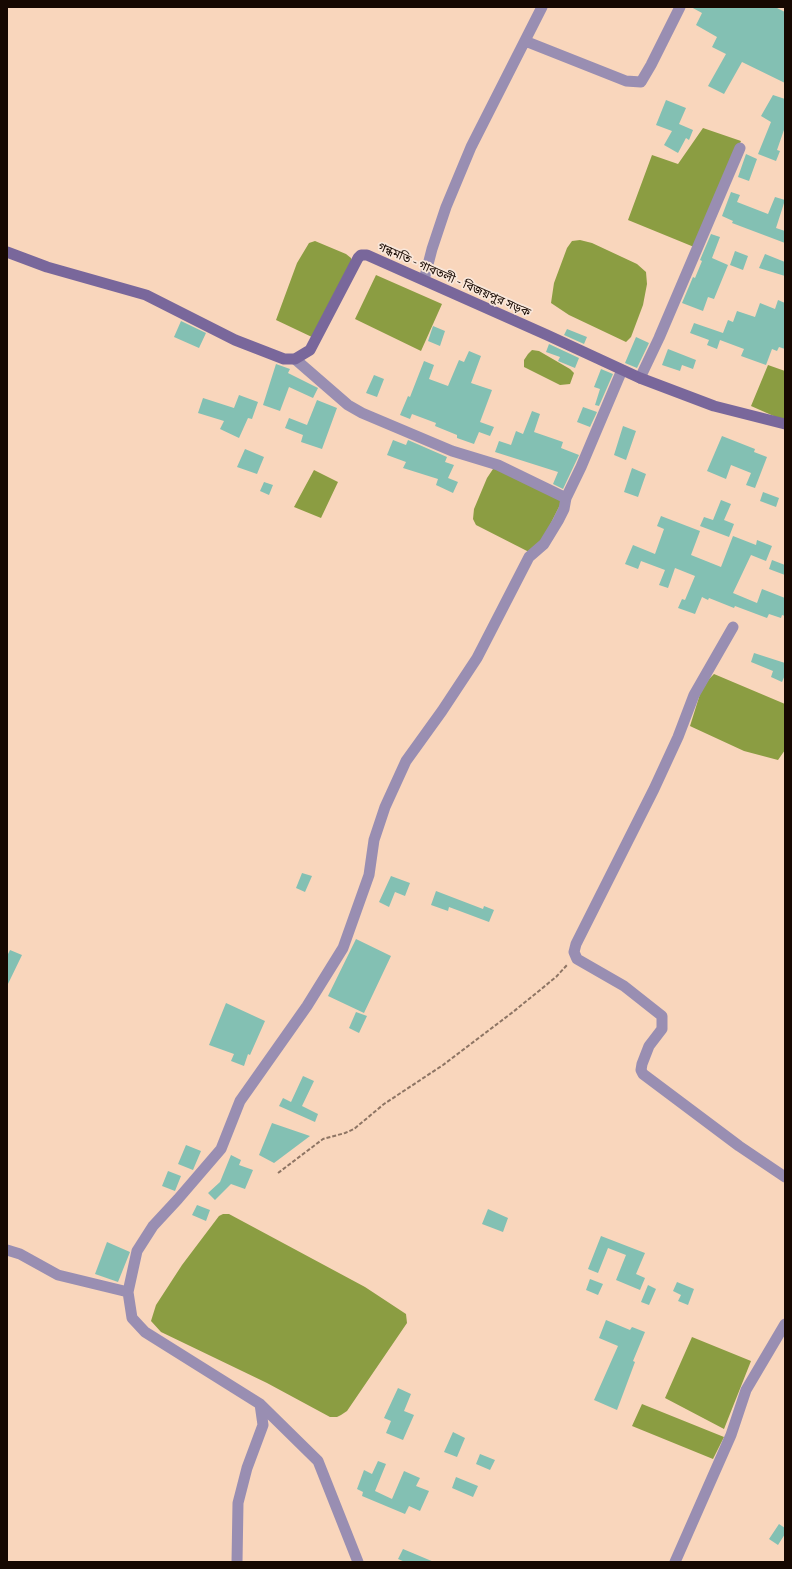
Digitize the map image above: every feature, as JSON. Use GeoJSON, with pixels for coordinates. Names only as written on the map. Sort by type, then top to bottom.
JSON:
{"type":"FeatureCollection","features":[{"type":"Feature","properties":{"kind":"main road"},"geometry":{"type":"LineString","coordinates":[[7,252],[47,267],[146,295],[235,340],[284,359],[295,359]]}},
{"type":"Feature","properties":{"kind":"main road","name":"গন্ধমতি - গাবতলী - বিজয়পুর সড়ক"},"geometry":{"type":"LineString","coordinates":[[295,359],[310,350],[358,258],[362,255],[367,255],[640,378],[714,406],[785,424]]}},
{"type":"Feature","properties":{"kind":"street"},"geometry":{"type":"LineString","coordinates":[[424,280],[432,249],[444,214],[466,160],[542,7]]}},
{"type":"Feature","properties":{"kind":"street"},"geometry":{"type":"LineString","coordinates":[[525,41],[626,81],[641,82],[680,7]]}},
{"type":"Feature","properties":{"kind":"street"},"geometry":{"type":"LineString","coordinates":[[640,378],[659,338],[740,148]]}},
{"type":"Feature","properties":{"kind":"street"},"geometry":{"type":"LineString","coordinates":[[295,359],[348,405],[362,413],[452,452],[498,465],[566,498]]}},
{"type":"Feature","properties":{"kind":"street"},"geometry":{"type":"LineString","coordinates":[[358,1562],[318,1461],[260,1404],[145,1332],[132,1318],[128,1292],[137,1251],[153,1226],[221,1149],[240,1101],[307,1006],[343,948],[369,875],[374,840],[385,807],[406,761],[477,658],[527,560],[544,544],[558,522],[564,509],[566,498],[581,467],[622,370]]}},
{"type":"Feature","properties":{"kind":"street"},"geometry":{"type":"LineString","coordinates":[[732,627],[694,695],[678,737],[654,789],[576,944],[575,956],[586,965],[624,986],[662,1016],[662,1029],[649,1046],[642,1064],[641,1070],[643,1074],[740,1146],[785,1177]]}},
{"type":"Feature","properties":{"kind":"street"},"geometry":{"type":"LineString","coordinates":[[7,1250],[20,1254],[58,1276],[128,1292]]}},
{"type":"Feature","properties":{"kind":"street"},"geometry":{"type":"LineString","coordinates":[[675,1562],[731,1435],[746,1390],[785,1324]]}},
{"type":"Feature","properties":{"kind":"street"},"geometry":{"type":"LineString","coordinates":[[237,1562],[238,1504],[247,1468],[263,1425],[260,1404]]}},
{"type":"Feature","properties":{"kind":"path"},"geometry":{"type":"LineString","coordinates":[[278,1173],[324,1139],[345,1133],[354,1128],[384,1104],[443,1065],[556,977],[575,956]]}},
{"type":"Feature","properties":{"kind":"shaded area"},"geometry":{"type":"Polygon","coordinates":[[[703,128],[741,141],[694,247],[628,220],[652,155],[678,164],[703,128]]]}},
{"type":"Feature","properties":{"kind":"shaded area"},"geometry":{"type":"Polygon","coordinates":[[[580,240],[592,243],[637,264],[646,272],[647,284],[643,305],[631,337],[626,342],[569,315],[551,303],[554,283],[567,248],[572,241],[580,240]]]}},
{"type":"Feature","properties":{"kind":"shaded area"},"geometry":{"type":"Polygon","coordinates":[[[315,241],[346,254],[351,258],[352,267],[314,338],[276,320],[297,263],[309,243],[315,241]]]}},
{"type":"Feature","properties":{"kind":"shaded area"},"geometry":{"type":"Polygon","coordinates":[[[376,275],[442,304],[421,351],[355,319],[376,275]]]}},
{"type":"Feature","properties":{"kind":"shaded area"},"geometry":{"type":"Polygon","coordinates":[[[532,350],[539,351],[570,369],[574,373],[570,384],[560,385],[524,367],[524,360],[532,350]]]}},
{"type":"Feature","properties":{"kind":"shaded area"},"geometry":{"type":"Polygon","coordinates":[[[768,365],[785,371],[785,421],[751,406],[768,365]]]}},
{"type":"Feature","properties":{"kind":"shaded area"},"geometry":{"type":"Polygon","coordinates":[[[502,467],[563,499],[538,549],[529,552],[476,525],[473,519],[474,509],[487,478],[493,469],[502,467]]]}},
{"type":"Feature","properties":{"kind":"shaded area"},"geometry":{"type":"Polygon","coordinates":[[[314,470],[338,482],[321,518],[294,507],[314,470]]]}},
{"type":"Feature","properties":{"kind":"shaded area"},"geometry":{"type":"Polygon","coordinates":[[[714,674],[785,704],[785,750],[778,760],[744,751],[690,726],[700,694],[709,679],[714,674]]]}},
{"type":"Feature","properties":{"kind":"shaded area"},"geometry":{"type":"Polygon","coordinates":[[[229,1214],[365,1287],[406,1314],[407,1323],[347,1411],[341,1415],[337,1417],[330,1417],[267,1383],[161,1332],[151,1321],[156,1305],[182,1265],[219,1216],[229,1214]]]}},
{"type":"Feature","properties":{"kind":"shaded area"},"geometry":{"type":"Polygon","coordinates":[[[692,1337],[751,1361],[724,1429],[665,1398],[692,1337]]]}},
{"type":"Feature","properties":{"kind":"shaded area"},"geometry":{"type":"Polygon","coordinates":[[[642,1404],[724,1437],[713,1459],[632,1426],[642,1404]]]}},
{"type":"Feature","properties":{"kind":"building"},"geometry":{"type":"Polygon","coordinates":[[[691,7],[775,7],[785,12],[785,83],[742,62],[724,94],[708,86],[726,54],[712,47],[717,37],[696,25],[702,13],[691,7]]]}},
{"type":"Feature","properties":{"kind":"building"},"geometry":{"type":"Polygon","coordinates":[[[773,95],[785,99],[785,127],[777,150],[780,151],[776,161],[758,154],[771,122],[761,116],[773,95]]]}},
{"type":"Feature","properties":{"kind":"building"},"geometry":{"type":"Polygon","coordinates":[[[666,100],[686,108],[679,124],[693,130],[689,140],[686,138],[678,153],[664,145],[672,131],[656,125],[666,100]]]}},
{"type":"Feature","properties":{"kind":"building"},"geometry":{"type":"Polygon","coordinates":[[[746,154],[757,159],[749,181],[738,177],[746,154]]]}},
{"type":"Feature","properties":{"kind":"building"},"geometry":{"type":"Polygon","coordinates":[[[731,192],[740,195],[737,202],[768,214],[775,197],[785,200],[776,228],[785,231],[785,243],[732,223],[733,221],[722,216],[731,192]]]}},
{"type":"Feature","properties":{"kind":"building"},"geometry":{"type":"Polygon","coordinates":[[[711,234],[720,237],[712,258],[728,265],[714,299],[708,297],[703,311],[682,303],[693,277],[695,278],[702,261],[700,260],[711,234]]]}},
{"type":"Feature","properties":{"kind":"building"},"geometry":{"type":"Polygon","coordinates":[[[735,251],[748,256],[743,270],[730,265],[735,251]]]}},
{"type":"Feature","properties":{"kind":"building"},"geometry":{"type":"Polygon","coordinates":[[[765,254],[785,262],[785,276],[759,268],[765,254]]]}},
{"type":"Feature","properties":{"kind":"building"},"geometry":{"type":"Polygon","coordinates":[[[778,300],[785,303],[785,349],[779,347],[777,351],[772,349],[766,365],[741,356],[744,349],[720,340],[717,349],[707,345],[709,340],[690,333],[694,323],[723,333],[728,320],[733,322],[737,311],[755,317],[760,303],[775,309],[778,300]]]}},
{"type":"Feature","properties":{"kind":"building"},"geometry":{"type":"Polygon","coordinates":[[[181,321],[206,333],[199,348],[174,337],[181,321]]]}},
{"type":"Feature","properties":{"kind":"building"},"geometry":{"type":"Polygon","coordinates":[[[433,326],[445,331],[440,346],[428,341],[433,326]]]}},
{"type":"Feature","properties":{"kind":"building"},"geometry":{"type":"Polygon","coordinates":[[[567,329],[587,337],[584,344],[564,335],[567,329]]]}},
{"type":"Feature","properties":{"kind":"building"},"geometry":{"type":"Polygon","coordinates":[[[636,337],[649,343],[637,368],[625,363],[636,337]]]}},
{"type":"Feature","properties":{"kind":"building"},"geometry":{"type":"Polygon","coordinates":[[[549,344],[579,358],[575,368],[558,361],[560,357],[546,352],[549,344]]]}},
{"type":"Feature","properties":{"kind":"building"},"geometry":{"type":"Polygon","coordinates":[[[668,349],[696,360],[693,369],[682,365],[680,371],[662,365],[668,349]]]}},
{"type":"Feature","properties":{"kind":"building"},"geometry":{"type":"Polygon","coordinates":[[[469,351],[481,356],[471,383],[492,390],[480,422],[494,427],[490,436],[479,432],[474,444],[457,438],[457,435],[435,426],[436,423],[412,414],[410,419],[400,415],[408,396],[410,397],[424,361],[434,365],[429,379],[448,386],[459,360],[464,362],[469,351]]]}},
{"type":"Feature","properties":{"kind":"building"},"geometry":{"type":"Polygon","coordinates":[[[276,364],[290,369],[288,373],[318,388],[313,398],[289,387],[280,411],[263,405],[276,364]]]}},
{"type":"Feature","properties":{"kind":"building"},"geometry":{"type":"Polygon","coordinates":[[[601,369],[613,374],[599,406],[595,405],[600,389],[594,387],[601,369]]]}},
{"type":"Feature","properties":{"kind":"building"},"geometry":{"type":"Polygon","coordinates":[[[374,375],[384,379],[377,397],[366,393],[374,375]]]}},
{"type":"Feature","properties":{"kind":"building"},"geometry":{"type":"Polygon","coordinates":[[[239,395],[258,402],[252,419],[248,418],[239,438],[220,429],[224,421],[198,413],[203,398],[234,408],[239,395]]]}},
{"type":"Feature","properties":{"kind":"building"},"geometry":{"type":"Polygon","coordinates":[[[317,400],[337,408],[322,449],[301,442],[303,435],[285,428],[289,418],[307,425],[317,400]]]}},
{"type":"Feature","properties":{"kind":"building"},"geometry":{"type":"Polygon","coordinates":[[[583,407],[597,412],[590,427],[577,422],[583,407]]]}},
{"type":"Feature","properties":{"kind":"building"},"geometry":{"type":"Polygon","coordinates":[[[532,411],[540,414],[534,432],[563,442],[561,448],[579,455],[563,489],[553,484],[558,472],[495,452],[499,441],[511,445],[516,431],[523,434],[532,411]]]}},
{"type":"Feature","properties":{"kind":"building"},"geometry":{"type":"Polygon","coordinates":[[[623,426],[636,431],[626,460],[614,455],[623,426]]]}},
{"type":"Feature","properties":{"kind":"building"},"geometry":{"type":"Polygon","coordinates":[[[722,436],[755,449],[754,452],[767,457],[755,488],[746,485],[751,473],[731,465],[726,479],[707,471],[722,436]]]}},
{"type":"Feature","properties":{"kind":"building"},"geometry":{"type":"Polygon","coordinates":[[[393,440],[406,445],[408,440],[447,457],[445,462],[454,465],[448,478],[458,482],[453,493],[436,485],[438,479],[403,468],[406,462],[387,455],[393,440]]]}},
{"type":"Feature","properties":{"kind":"building"},"geometry":{"type":"Polygon","coordinates":[[[245,449],[264,457],[257,474],[237,467],[245,449]]]}},
{"type":"Feature","properties":{"kind":"building"},"geometry":{"type":"Polygon","coordinates":[[[632,468],[646,474],[638,497],[624,492],[632,468]]]}},
{"type":"Feature","properties":{"kind":"building"},"geometry":{"type":"Polygon","coordinates":[[[264,482],[273,485],[269,495],[260,491],[264,482]]]}},
{"type":"Feature","properties":{"kind":"building"},"geometry":{"type":"Polygon","coordinates":[[[763,492],[779,498],[776,507],[760,501],[763,492]]]}},
{"type":"Feature","properties":{"kind":"building"},"geometry":{"type":"Polygon","coordinates":[[[721,500],[731,504],[724,520],[734,524],[729,537],[700,526],[704,517],[713,520],[721,500]]]}},
{"type":"Feature","properties":{"kind":"building"},"geometry":{"type":"Polygon","coordinates":[[[661,516],[700,531],[691,555],[721,567],[733,536],[756,545],[757,540],[772,546],[766,561],[751,555],[733,593],[757,603],[762,589],[785,598],[785,616],[782,615],[781,618],[769,614],[767,618],[735,606],[734,608],[709,598],[708,600],[702,597],[695,614],[678,608],[682,599],[685,600],[695,576],[675,568],[668,588],[659,585],[665,570],[641,561],[638,569],[625,564],[633,545],[655,554],[664,529],[657,526],[661,516]]]}},
{"type":"Feature","properties":{"kind":"building"},"geometry":{"type":"Polygon","coordinates":[[[772,560],[785,565],[785,575],[769,569],[772,560]]]}},
{"type":"Feature","properties":{"kind":"building"},"geometry":{"type":"Polygon","coordinates":[[[754,653],[785,663],[785,675],[782,682],[771,677],[773,671],[751,662],[754,653]]]}},
{"type":"Feature","properties":{"kind":"building"},"geometry":{"type":"Polygon","coordinates":[[[302,873],[312,876],[305,892],[296,888],[302,873]]]}},
{"type":"Feature","properties":{"kind":"building"},"geometry":{"type":"Polygon","coordinates":[[[391,876],[410,883],[405,896],[395,892],[389,907],[379,902],[391,876]]]}},
{"type":"Feature","properties":{"kind":"building"},"geometry":{"type":"Polygon","coordinates":[[[436,891],[483,909],[484,906],[494,910],[489,922],[449,907],[448,911],[431,905],[436,891]]]}},
{"type":"Feature","properties":{"kind":"building"},"geometry":{"type":"Polygon","coordinates":[[[356,939],[391,956],[364,1013],[328,996],[356,939]]]}},
{"type":"Feature","properties":{"kind":"building"},"geometry":{"type":"Polygon","coordinates":[[[10,950],[22,955],[7,986],[7,956],[10,950]]]}},
{"type":"Feature","properties":{"kind":"building"},"geometry":{"type":"Polygon","coordinates":[[[226,1003],[265,1021],[250,1055],[248,1054],[244,1066],[231,1061],[234,1054],[209,1045],[226,1003]]]}},
{"type":"Feature","properties":{"kind":"building"},"geometry":{"type":"Polygon","coordinates":[[[356,1012],[367,1016],[359,1033],[349,1028],[356,1012]]]}},
{"type":"Feature","properties":{"kind":"building"},"geometry":{"type":"Polygon","coordinates":[[[303,1076],[314,1081],[302,1106],[318,1114],[315,1122],[279,1106],[283,1098],[291,1102],[303,1076]]]}},
{"type":"Feature","properties":{"kind":"building"},"geometry":{"type":"Polygon","coordinates":[[[272,1123],[310,1136],[274,1163],[259,1155],[272,1123]]]}},
{"type":"Feature","properties":{"kind":"building"},"geometry":{"type":"Polygon","coordinates":[[[186,1145],[201,1151],[193,1170],[178,1164],[186,1145]]]}},
{"type":"Feature","properties":{"kind":"building"},"geometry":{"type":"Polygon","coordinates":[[[231,1155],[241,1160],[239,1165],[253,1170],[245,1189],[231,1184],[215,1200],[208,1193],[220,1182],[231,1155]]]}},
{"type":"Feature","properties":{"kind":"building"},"geometry":{"type":"Polygon","coordinates":[[[168,1171],[181,1176],[175,1191],[162,1186],[168,1171]]]}},
{"type":"Feature","properties":{"kind":"building"},"geometry":{"type":"Polygon","coordinates":[[[197,1205],[210,1210],[206,1221],[192,1215],[197,1205]]]}},
{"type":"Feature","properties":{"kind":"building"},"geometry":{"type":"Polygon","coordinates":[[[488,1209],[508,1218],[503,1232],[482,1224],[488,1209]]]}},
{"type":"Feature","properties":{"kind":"building"},"geometry":{"type":"Polygon","coordinates":[[[601,1236],[645,1253],[636,1274],[645,1278],[640,1290],[616,1280],[626,1255],[608,1248],[598,1273],[588,1269],[601,1236]]]}},
{"type":"Feature","properties":{"kind":"building"},"geometry":{"type":"Polygon","coordinates":[[[107,1242],[130,1252],[118,1282],[95,1274],[107,1242]]]}},
{"type":"Feature","properties":{"kind":"building"},"geometry":{"type":"Polygon","coordinates":[[[590,1279],[603,1284],[598,1295],[586,1290],[590,1279]]]}},
{"type":"Feature","properties":{"kind":"building"},"geometry":{"type":"Polygon","coordinates":[[[677,1282],[694,1289],[688,1305],[678,1301],[681,1295],[673,1291],[677,1282]]]}},
{"type":"Feature","properties":{"kind":"building"},"geometry":{"type":"Polygon","coordinates":[[[648,1285],[656,1289],[649,1305],[641,1302],[648,1285]]]}},
{"type":"Feature","properties":{"kind":"building"},"geometry":{"type":"Polygon","coordinates":[[[606,1320],[630,1330],[632,1327],[645,1332],[633,1361],[635,1362],[617,1410],[594,1400],[618,1346],[599,1338],[606,1320]]]}},
{"type":"Feature","properties":{"kind":"building"},"geometry":{"type":"Polygon","coordinates":[[[398,1388],[411,1394],[404,1411],[414,1415],[403,1440],[386,1433],[391,1421],[384,1418],[398,1388]]]}},
{"type":"Feature","properties":{"kind":"building"},"geometry":{"type":"Polygon","coordinates":[[[453,1432],[465,1438],[457,1457],[444,1452],[453,1432]]]}},
{"type":"Feature","properties":{"kind":"building"},"geometry":{"type":"Polygon","coordinates":[[[480,1454],[495,1460],[490,1470],[476,1464],[480,1454]]]}},
{"type":"Feature","properties":{"kind":"building"},"geometry":{"type":"Polygon","coordinates":[[[378,1461],[386,1464],[375,1491],[392,1499],[404,1471],[420,1478],[416,1486],[429,1491],[420,1511],[409,1506],[405,1514],[362,1496],[363,1492],[357,1489],[364,1470],[372,1474],[378,1461]]]}},
{"type":"Feature","properties":{"kind":"building"},"geometry":{"type":"Polygon","coordinates":[[[456,1477],[478,1486],[473,1497],[452,1488],[456,1477]]]}},
{"type":"Feature","properties":{"kind":"building"},"geometry":{"type":"Polygon","coordinates":[[[779,1524],[785,1528],[785,1534],[778,1545],[769,1539],[779,1524]]]}},
{"type":"Feature","properties":{"kind":"building"},"geometry":{"type":"Polygon","coordinates":[[[403,1549],[434,1562],[405,1562],[398,1559],[403,1549]]]}}]}
